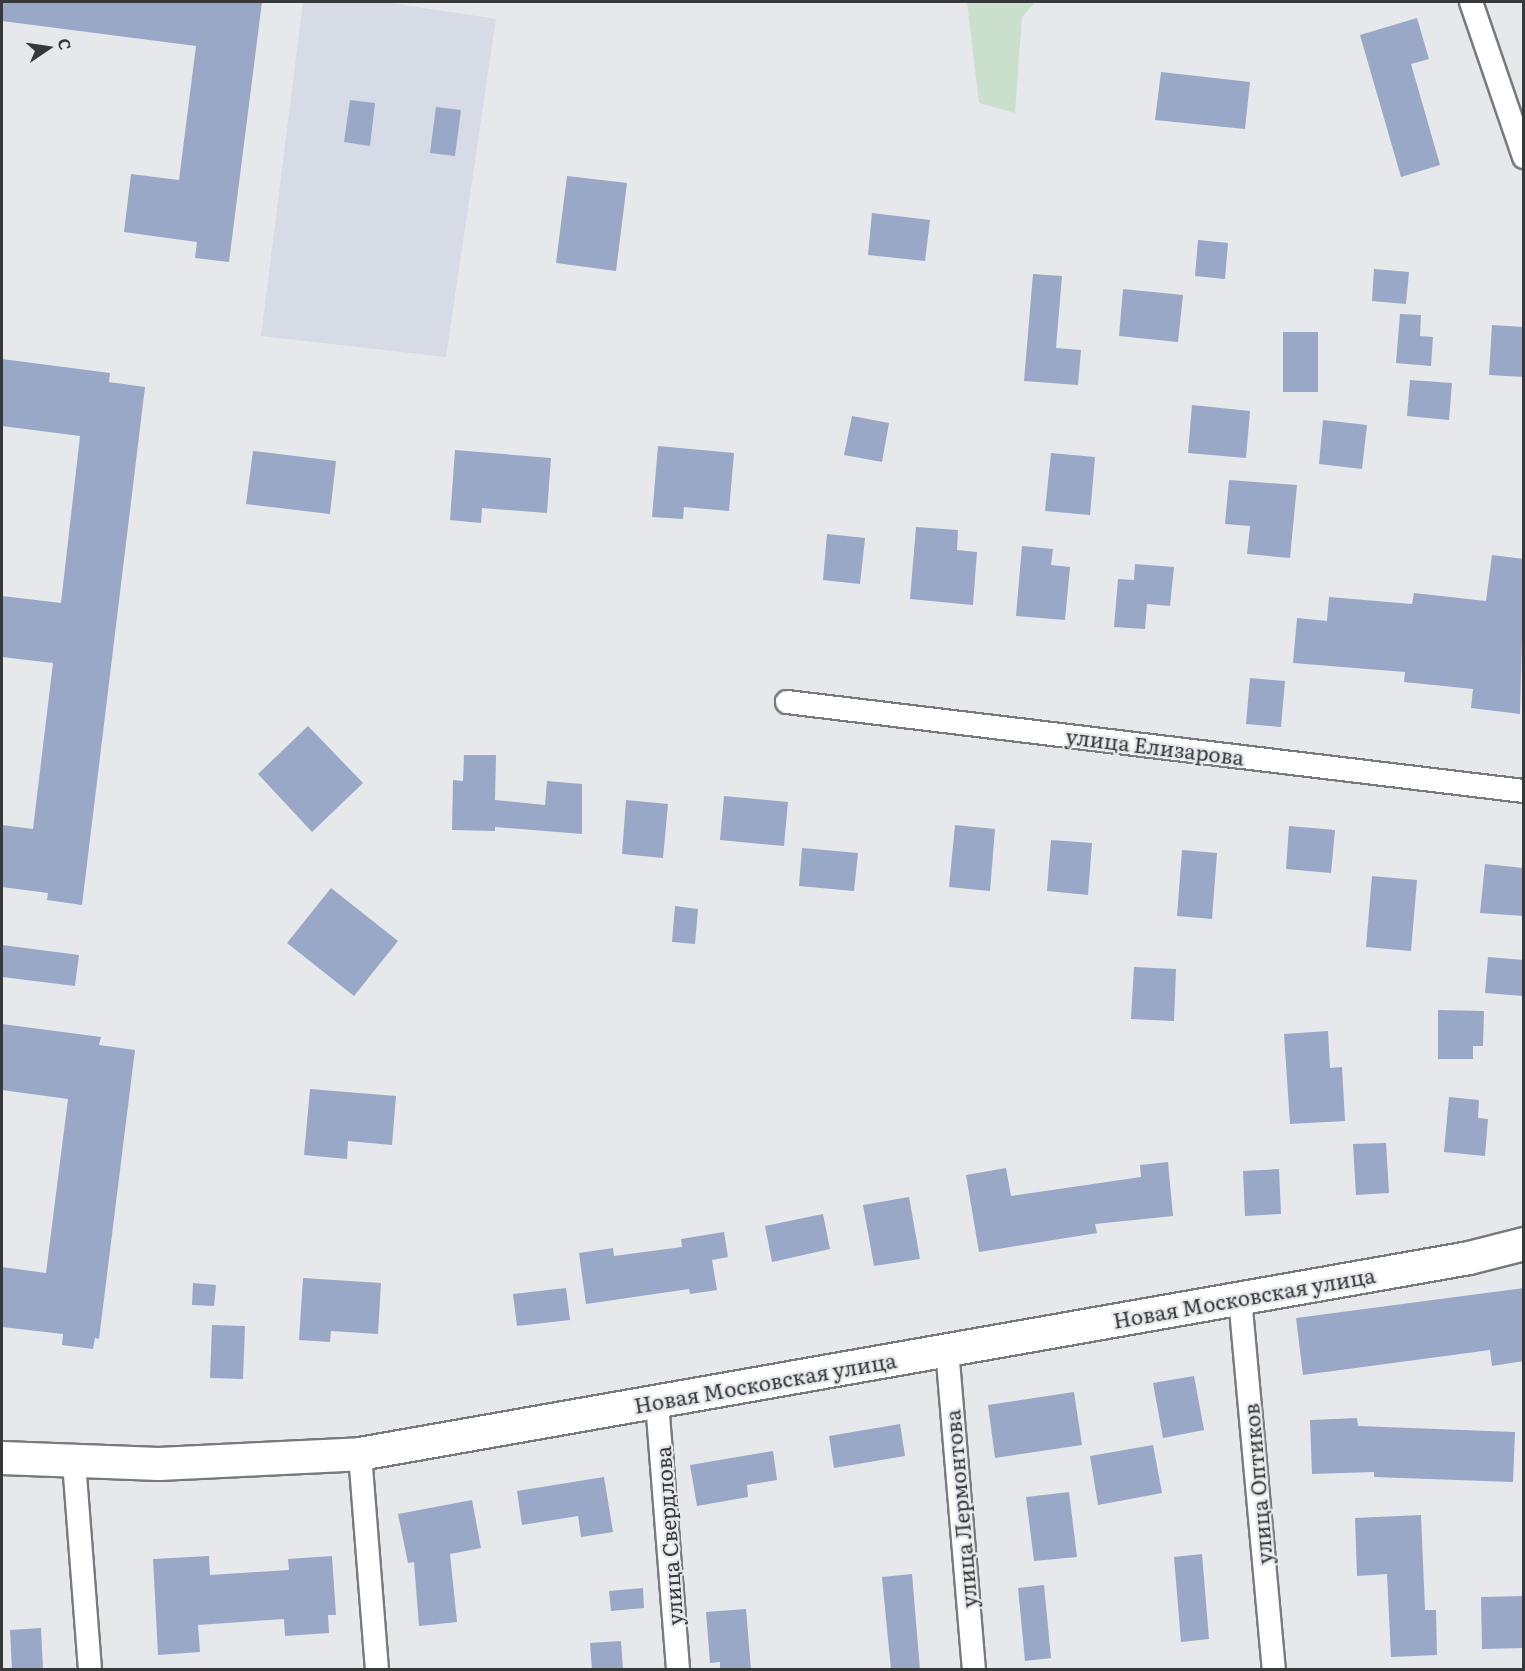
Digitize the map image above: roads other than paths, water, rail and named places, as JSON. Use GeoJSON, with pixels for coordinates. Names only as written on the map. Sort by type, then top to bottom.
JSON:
{"type":"FeatureCollection","features":[{"type":"Feature","properties":{"kind":"street"},"geometry":{"type":"LineString","coordinates":[[1471,2],[1524,157]]}},
{"type":"Feature","properties":{"kind":"street","name":"улица Елизарова"},"geometry":{"type":"LineString","coordinates":[[787,702],[1524,791]]}},
{"type":"Feature","properties":{"kind":"street","name":"Новая Московская улица"},"geometry":{"type":"LineString","coordinates":[[2,1458],[74,1462],[257,1462],[360,1454],[1469,1258],[1524,1244]]}},
{"type":"Feature","properties":{"kind":"street","name":"улица Оптиков"},"geometry":{"type":"LineString","coordinates":[[1240,1298],[1274,1670]]}},
{"type":"Feature","properties":{"kind":"street","name":"улица Лермонтова"},"geometry":{"type":"LineString","coordinates":[[947,1349],[974,1670]]}},
{"type":"Feature","properties":{"kind":"street","name":"улица Свердлова"},"geometry":{"type":"LineString","coordinates":[[657,1401],[678,1670]]}},
{"type":"Feature","properties":{"kind":"street"},"geometry":{"type":"LineString","coordinates":[[360,1454],[377,1670]]}},
{"type":"Feature","properties":{"kind":"street"},"geometry":{"type":"LineString","coordinates":[[74,1462],[90,1670]]}}]}
